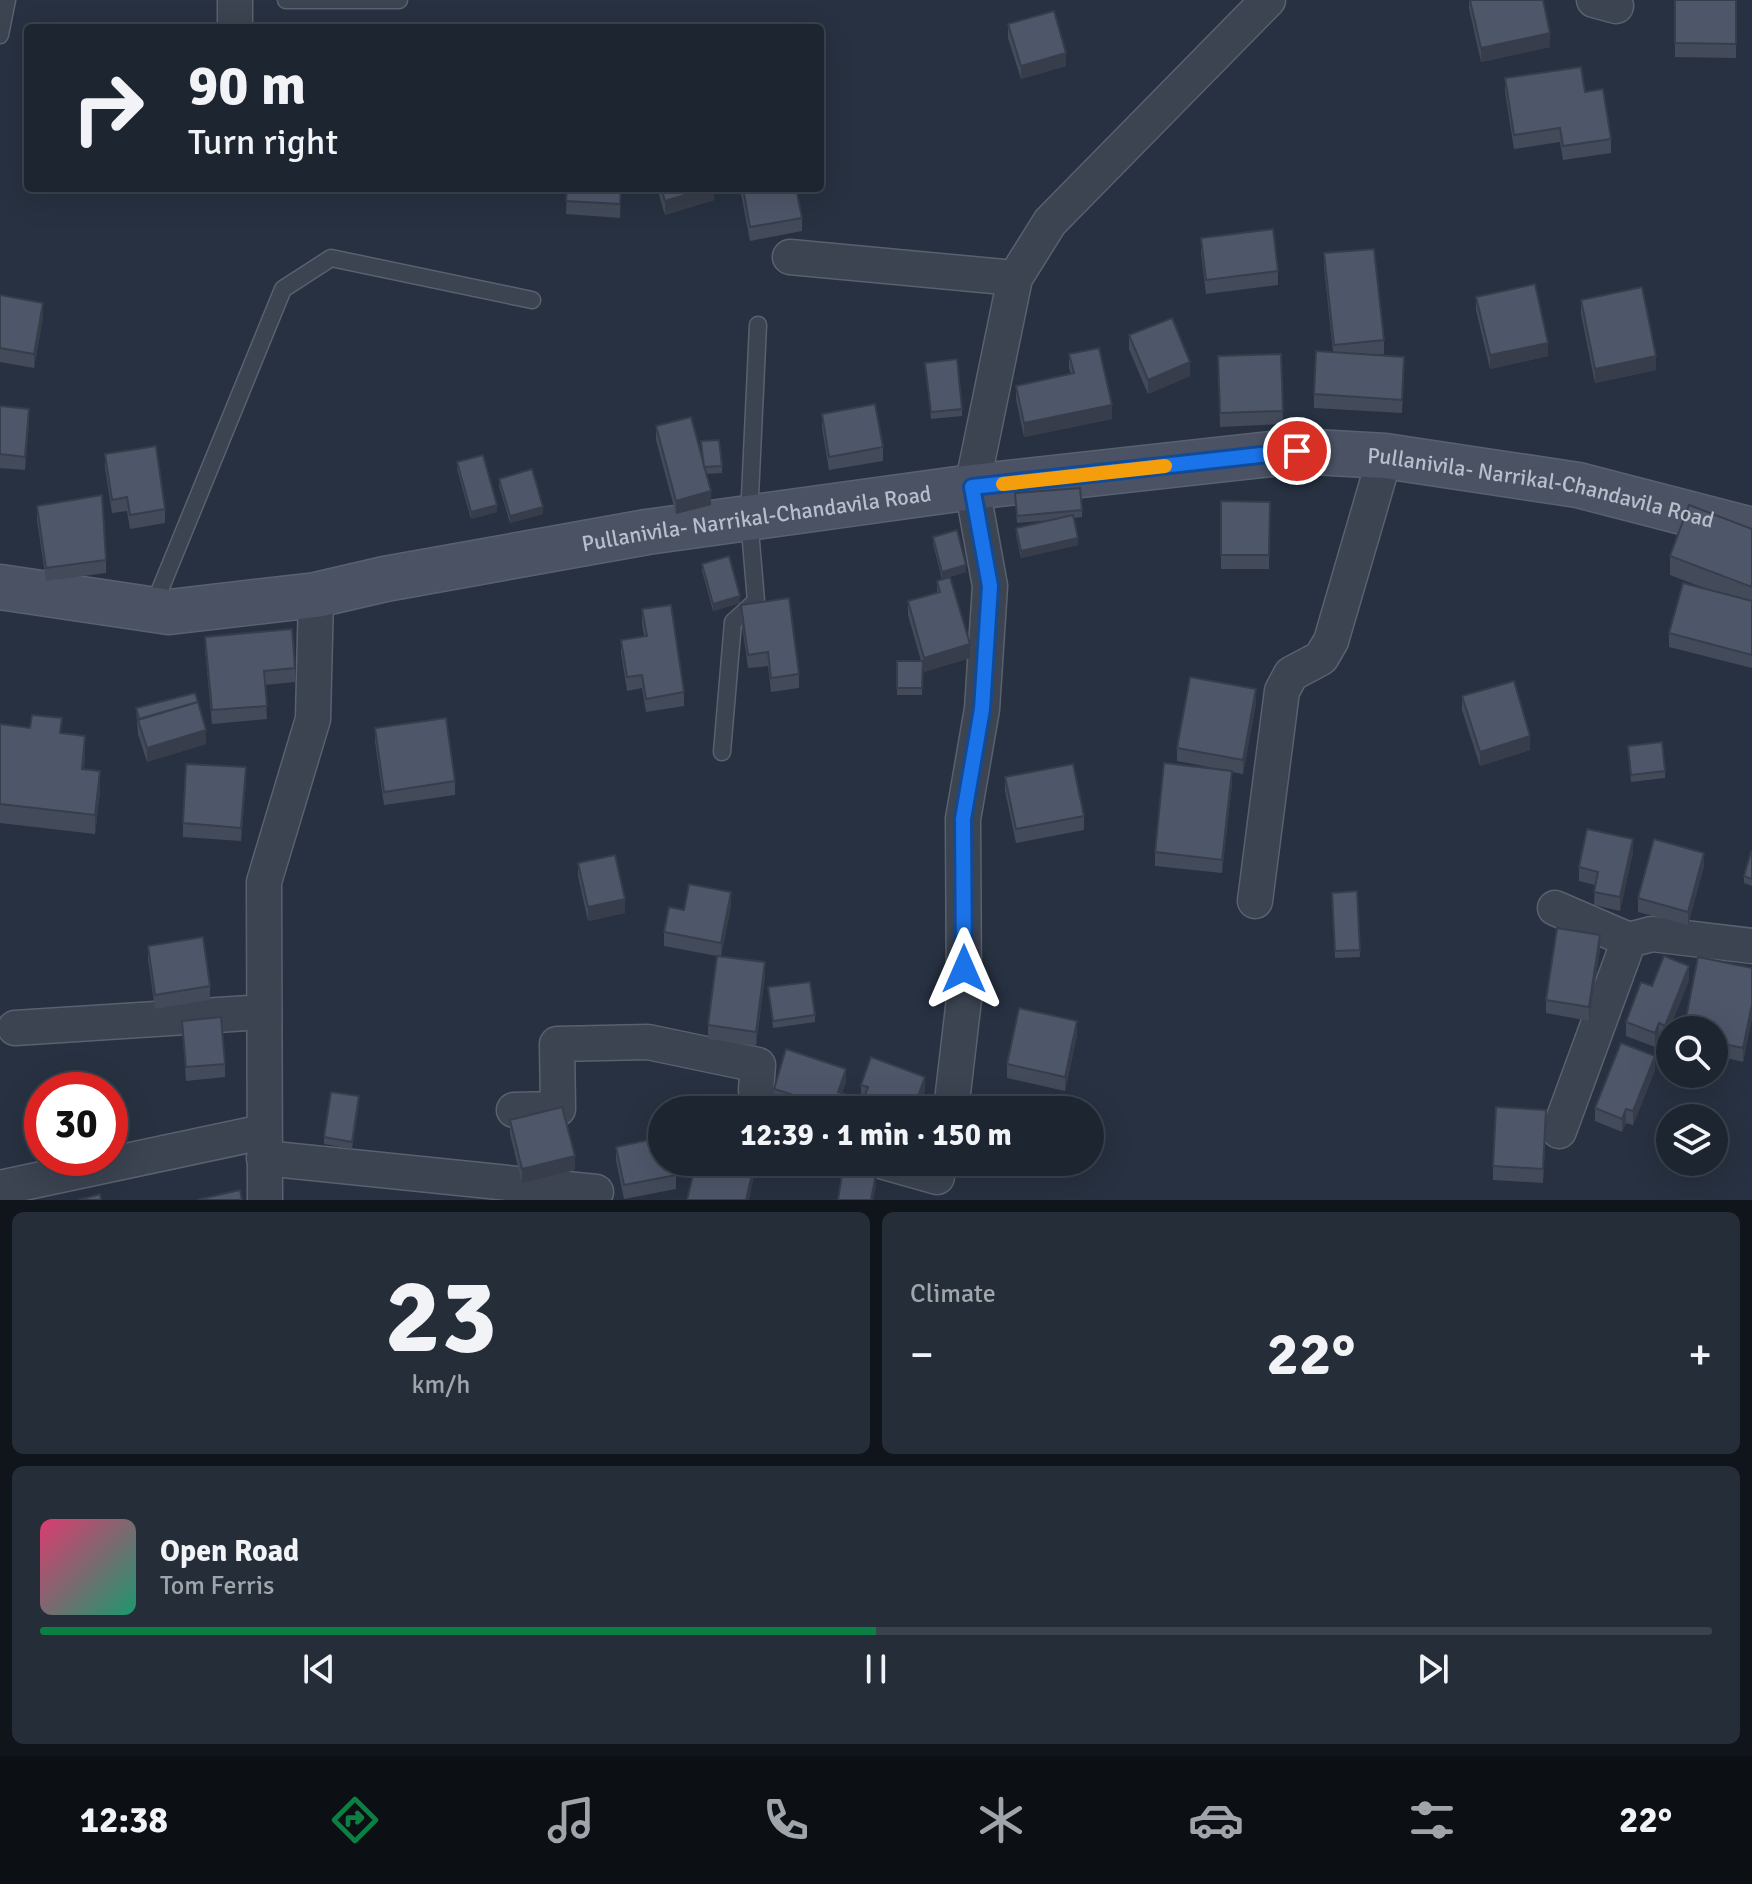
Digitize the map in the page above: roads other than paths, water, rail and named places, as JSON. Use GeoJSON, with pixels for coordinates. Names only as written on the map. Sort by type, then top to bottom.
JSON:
{"type":"FeatureCollection","features":[{"type":"Feature","properties":{"kind":"street"},"geometry":{"type":"LineString","coordinates":[[235,0],[235,24]]}},
{"type":"Feature","properties":{"kind":"street"},"geometry":{"type":"LineString","coordinates":[[953,1096],[964,999],[963,819],[982,709],[990,586],[972,487],[1015,278],[1050,222],[1268,0]]}},
{"type":"Feature","properties":{"kind":"street"},"geometry":{"type":"LineString","coordinates":[[790,257],[1015,278]]}},
{"type":"Feature","properties":{"kind":"street","name":"Pullanivila- Narrikal-Chandavila Road"},"geometry":{"type":"LineString","coordinates":[[0,587],[169,612],[316,595],[616,537],[749,518],[972,487],[1297,451],[1385,456],[1578,485],[1752,530]]}},
{"type":"Feature","properties":{"kind":"street"},"geometry":{"type":"LineString","coordinates":[[1255,901],[1282,691],[1291,674],[1321,658],[1331,641],[1385,456]]}},
{"type":"Feature","properties":{"kind":"street"},"geometry":{"type":"LineString","coordinates":[[265,1200],[264,882],[313,719],[316,595]]}},
{"type":"Feature","properties":{"kind":"street"},"geometry":{"type":"LineString","coordinates":[[1555,908],[1629,940],[1652,934],[1752,946]]}},
{"type":"Feature","properties":{"kind":"street"},"geometry":{"type":"LineString","coordinates":[[1559,1131],[1629,940]]}},
{"type":"Feature","properties":{"kind":"street"},"geometry":{"type":"LineString","coordinates":[[15,1028],[263,1012]]}},
{"type":"Feature","properties":{"kind":"street"},"geometry":{"type":"LineString","coordinates":[[514,1110],[558,1109],[557,1044],[648,1042],[758,1065],[758,1096]]}},
{"type":"Feature","properties":{"kind":"street"},"geometry":{"type":"LineString","coordinates":[[0,1188],[264,1145],[596,1192]]}},
{"type":"Feature","properties":{"kind":"lane"},"geometry":{"type":"LineString","coordinates":[[0,35],[7,0]]}},
{"type":"Feature","properties":{"kind":"lane"},"geometry":{"type":"LineString","coordinates":[[286,0],[399,0]]}},
{"type":"Feature","properties":{"kind":"lane"},"geometry":{"type":"LineString","coordinates":[[152,609],[283,289],[331,258],[532,300]]}},
{"type":"Feature","properties":{"kind":"lane"},"geometry":{"type":"LineString","coordinates":[[722,752],[733,622],[756,601],[749,518],[758,325]]}}]}
